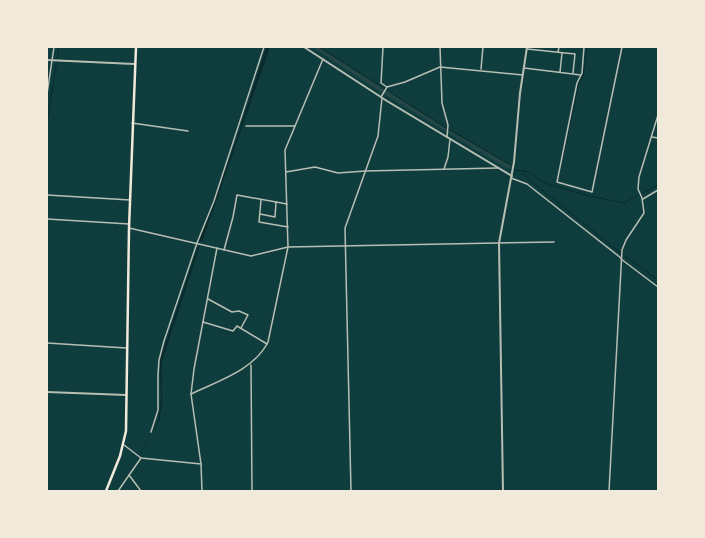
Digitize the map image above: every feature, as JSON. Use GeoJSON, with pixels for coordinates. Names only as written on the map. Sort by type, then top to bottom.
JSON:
{"type":"FeatureCollection","features":[{"type":"Feature","properties":{"kind":"main road"},"geometry":{"type":"LineString","coordinates":[[106,491],[123,444],[126,431],[126,348],[129,226],[134,64],[136,47]]}},
{"type":"Feature","properties":{"kind":"street"},"geometry":{"type":"LineString","coordinates":[[47,94],[54,47]]}},
{"type":"Feature","properties":{"kind":"street"},"geometry":{"type":"LineString","coordinates":[[151,432],[158,410],[159,360],[197,243],[214,201],[264,47]]}},
{"type":"Feature","properties":{"kind":"street"},"geometry":{"type":"LineString","coordinates":[[304,47],[512,177],[527,184],[658,287]]}},
{"type":"Feature","properties":{"kind":"street"},"geometry":{"type":"LineString","coordinates":[[383,47],[381,83],[387,87]]}},
{"type":"Feature","properties":{"kind":"street"},"geometry":{"type":"LineString","coordinates":[[440,47],[442,103],[448,125],[448,157],[444,169]]}},
{"type":"Feature","properties":{"kind":"street"},"geometry":{"type":"LineString","coordinates":[[480,70],[483,47]]}},
{"type":"Feature","properties":{"kind":"street"},"geometry":{"type":"LineString","coordinates":[[558,52],[559,47]]}},
{"type":"Feature","properties":{"kind":"street"},"geometry":{"type":"LineString","coordinates":[[584,47],[581,75],[577,83],[558,182],[592,192],[622,47]]}},
{"type":"Feature","properties":{"kind":"street"},"geometry":{"type":"LineString","coordinates":[[503,491],[499,243],[514,165],[527,48],[575,54],[573,74]]}},
{"type":"Feature","properties":{"kind":"street"},"geometry":{"type":"LineString","coordinates":[[560,72],[562,52]]}},
{"type":"Feature","properties":{"kind":"street"},"geometry":{"type":"LineString","coordinates":[[191,394],[251,364],[267,344],[288,247],[285,150],[323,59]]}},
{"type":"Feature","properties":{"kind":"street"},"geometry":{"type":"LineString","coordinates":[[47,60],[134,64]]}},
{"type":"Feature","properties":{"kind":"street"},"geometry":{"type":"LineString","coordinates":[[351,491],[345,224],[378,136],[383,95],[387,87],[405,82],[440,67],[523,75]]}},
{"type":"Feature","properties":{"kind":"street"},"geometry":{"type":"LineString","coordinates":[[524,68],[581,75]]}},
{"type":"Feature","properties":{"kind":"street"},"geometry":{"type":"LineString","coordinates":[[609,491],[622,250],[626,240],[644,213],[642,199],[638,189],[640,173],[658,115]]}},
{"type":"Feature","properties":{"kind":"street"},"geometry":{"type":"LineString","coordinates":[[132,123],[188,131]]}},
{"type":"Feature","properties":{"kind":"street"},"geometry":{"type":"LineString","coordinates":[[246,126],[295,126]]}},
{"type":"Feature","properties":{"kind":"street"},"geometry":{"type":"LineString","coordinates":[[652,137],[658,138]]}},
{"type":"Feature","properties":{"kind":"street"},"geometry":{"type":"LineString","coordinates":[[286,172],[315,166],[338,173],[498,168]]}},
{"type":"Feature","properties":{"kind":"street"},"geometry":{"type":"LineString","coordinates":[[642,199],[658,190]]}},
{"type":"Feature","properties":{"kind":"street"},"geometry":{"type":"LineString","coordinates":[[47,195],[130,200]]}},
{"type":"Feature","properties":{"kind":"street"},"geometry":{"type":"LineString","coordinates":[[224,250],[233,218],[236,195],[287,204]]}},
{"type":"Feature","properties":{"kind":"street"},"geometry":{"type":"LineString","coordinates":[[261,200],[259,222],[288,228]]}},
{"type":"Feature","properties":{"kind":"street"},"geometry":{"type":"LineString","coordinates":[[260,214],[275,217],[276,202]]}},
{"type":"Feature","properties":{"kind":"street"},"geometry":{"type":"LineString","coordinates":[[47,219],[129,226],[251,256],[288,247],[554,242]]}},
{"type":"Feature","properties":{"kind":"street"},"geometry":{"type":"LineString","coordinates":[[202,491],[201,464],[191,394],[194,369],[217,248]]}},
{"type":"Feature","properties":{"kind":"street"},"geometry":{"type":"LineString","coordinates":[[208,299],[232,312],[239,312],[248,315],[241,328]]}},
{"type":"Feature","properties":{"kind":"street"},"geometry":{"type":"LineString","coordinates":[[203,322],[234,331],[237,326],[267,344]]}},
{"type":"Feature","properties":{"kind":"street"},"geometry":{"type":"LineString","coordinates":[[47,343],[126,348]]}},
{"type":"Feature","properties":{"kind":"street"},"geometry":{"type":"LineString","coordinates":[[251,364],[252,491]]}},
{"type":"Feature","properties":{"kind":"street"},"geometry":{"type":"LineString","coordinates":[[47,392],[126,395]]}},
{"type":"Feature","properties":{"kind":"street"},"geometry":{"type":"LineString","coordinates":[[123,444],[141,458],[201,464]]}},
{"type":"Feature","properties":{"kind":"street"},"geometry":{"type":"LineString","coordinates":[[118,491],[141,458]]}},
{"type":"Feature","properties":{"kind":"street"},"geometry":{"type":"LineString","coordinates":[[129,475],[141,491]]}},
{"type":"Feature","properties":{"kind":"shaded area"},"geometry":{"type":"Polygon","coordinates":[[[266,47],[270,47],[202,242],[199,241],[237,138],[266,47]]]}},
{"type":"Feature","properties":{"kind":"shaded area"},"geometry":{"type":"Polygon","coordinates":[[[312,47],[318,47],[450,131],[512,166],[511,169],[506,168],[382,93],[312,47]]]}},
{"type":"Feature","properties":{"kind":"shaded area"},"geometry":{"type":"Polygon","coordinates":[[[198,246],[200,246],[162,361],[162,403],[159,421],[154,430],[158,420],[161,400],[160,360],[198,246]]]}},
{"type":"Feature","properties":{"kind":"waterway"},"geometry":{"type":"LineString","coordinates":[[47,123],[59,47]]}},
{"type":"Feature","properties":{"kind":"waterway"},"geometry":{"type":"LineString","coordinates":[[319,47],[445,127],[511,165]]}},
{"type":"Feature","properties":{"kind":"waterway"},"geometry":{"type":"LineString","coordinates":[[558,179],[579,83],[583,76],[587,47]]}},
{"type":"Feature","properties":{"kind":"waterway"},"geometry":{"type":"LineString","coordinates":[[510,169],[529,172],[545,183],[585,195],[624,203],[658,185]]}},
{"type":"Feature","properties":{"kind":"waterway"},"geometry":{"type":"LineString","coordinates":[[522,174],[618,251],[658,280]]}}]}
